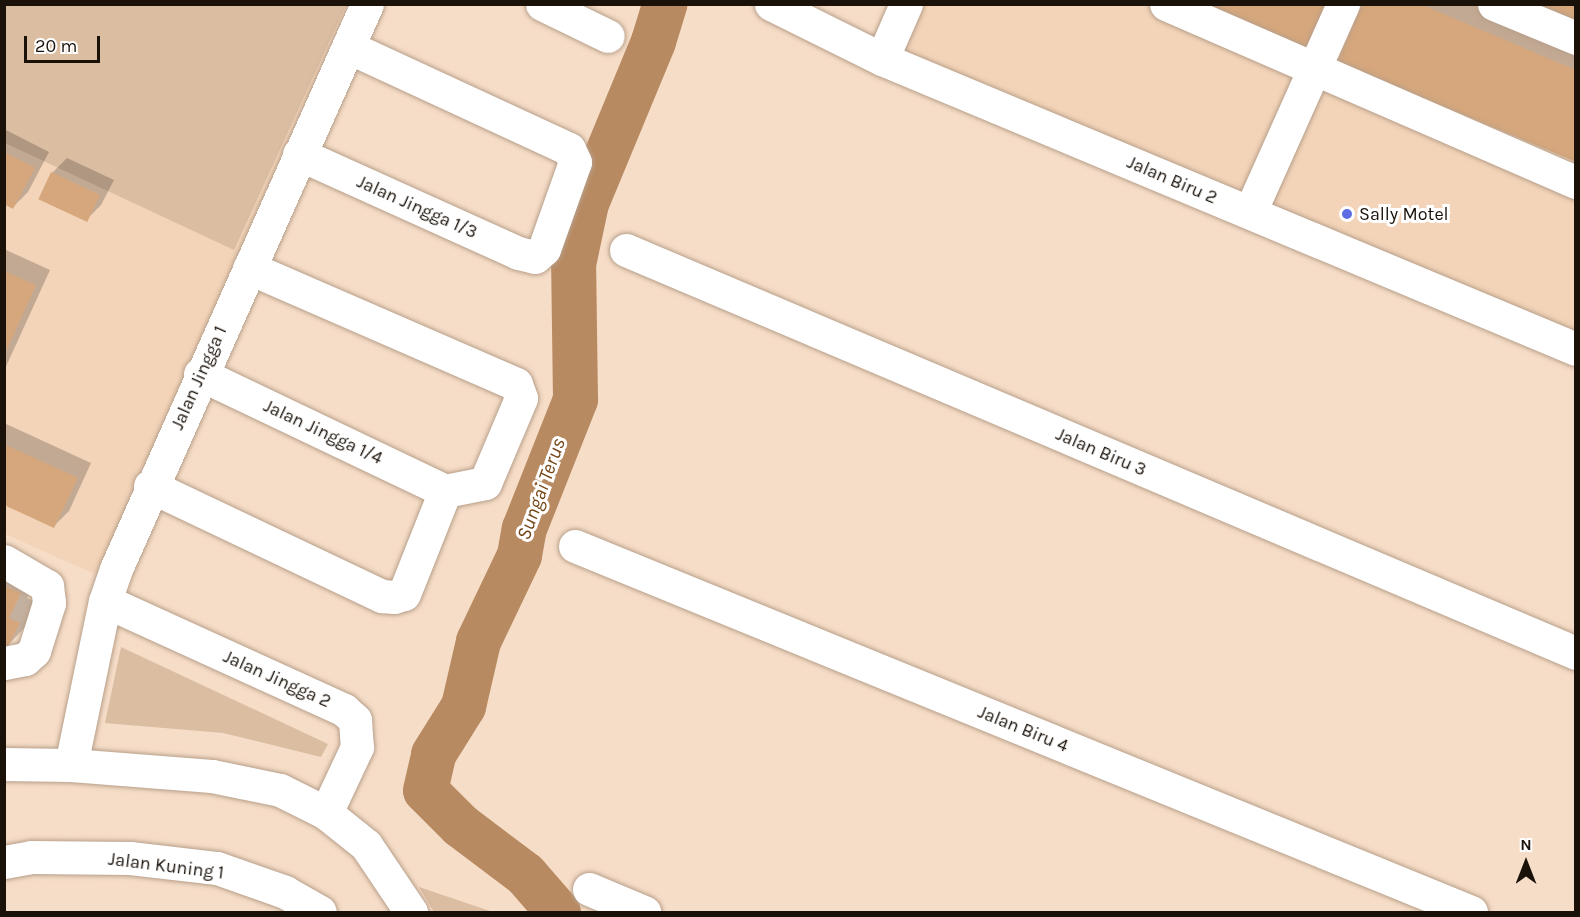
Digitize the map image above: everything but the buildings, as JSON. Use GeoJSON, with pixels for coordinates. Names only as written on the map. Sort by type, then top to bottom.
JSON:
{"type":"FeatureCollection","features":[{"type":"Feature","properties":{"kind":"street","name":"Jalan Jingga 1"},"geometry":{"type":"LineString","coordinates":[[71,765],[105,601],[150,486],[367,4]]}},
{"type":"Feature","properties":{"kind":"street"},"geometry":{"type":"LineString","coordinates":[[542,4],[608,36]]}},
{"type":"Feature","properties":{"kind":"street","name":"Jalan Biru 2"},"geometry":{"type":"LineString","coordinates":[[771,4],[882,60],[1575,349]]}},
{"type":"Feature","properties":{"kind":"street"},"geometry":{"type":"LineString","coordinates":[[882,60],[906,4]]}},
{"type":"Feature","properties":{"kind":"street"},"geometry":{"type":"LineString","coordinates":[[1166,4],[1575,182]]}},
{"type":"Feature","properties":{"kind":"street"},"geometry":{"type":"LineString","coordinates":[[1250,212],[1343,4]]}},
{"type":"Feature","properties":{"kind":"street"},"geometry":{"type":"LineString","coordinates":[[1494,4],[1575,38]]}},
{"type":"Feature","properties":{"kind":"street","name":"Jalan Jingga 1/3"},"geometry":{"type":"LineString","coordinates":[[299,154],[518,253],[535,257],[544,249],[575,162],[573,154],[348,47]]}},
{"type":"Feature","properties":{"kind":"street","name":"Jalan Biru 3"},"geometry":{"type":"LineString","coordinates":[[626,250],[1575,653]]}},
{"type":"Feature","properties":{"kind":"street"},"geometry":{"type":"LineString","coordinates":[[150,486],[382,596],[394,597],[404,594],[445,491],[485,483],[521,398],[516,384],[249,268]]}},
{"type":"Feature","properties":{"kind":"street","name":"Jalan Jingga 1/4"},"geometry":{"type":"LineString","coordinates":[[200,374],[445,491]]}},
{"type":"Feature","properties":{"kind":"street","name":"Jalan Biru 4"},"geometry":{"type":"LineString","coordinates":[[575,546],[1471,912]]}},
{"type":"Feature","properties":{"kind":"street"},"geometry":{"type":"LineString","coordinates":[[4,561],[47,586],[49,603],[34,651],[25,659],[4,663]]}},
{"type":"Feature","properties":{"kind":"street","name":"Jalan Jingga 2"},"geometry":{"type":"LineString","coordinates":[[105,601],[344,710],[356,720],[357,747],[326,813]]}},
{"type":"Feature","properties":{"kind":"street"},"geometry":{"type":"LineString","coordinates":[[4,765],[71,765],[212,776],[280,790],[326,813],[366,845],[411,912]]}},
{"type":"Feature","properties":{"kind":"street","name":"Jalan Kuning 1"},"geometry":{"type":"LineString","coordinates":[[4,862],[31,857],[130,858],[217,868],[285,892],[320,912]]}},
{"type":"Feature","properties":{"kind":"street"},"geometry":{"type":"LineString","coordinates":[[589,889],[644,912]]}},
{"type":"Feature","properties":{"kind":"shaded area"},"geometry":{"type":"Polygon","coordinates":[[[5,4],[346,5],[234,250],[5,143],[5,4]]]}},
{"type":"Feature","properties":{"kind":"shaded area"},"geometry":{"type":"Polygon","coordinates":[[[5,5],[348,5],[97,575],[5,534],[5,5]]]}},
{"type":"Feature","properties":{"kind":"shaded area"},"geometry":{"type":"Polygon","coordinates":[[[921,5],[1575,5],[1575,340],[900,54],[921,5]]]}},
{"type":"Feature","properties":{"kind":"shaded area"},"geometry":{"type":"Polygon","coordinates":[[[121,647],[328,744],[321,757],[223,733],[105,723],[121,647]]]}},
{"type":"Feature","properties":{"kind":"shaded area"},"geometry":{"type":"Polygon","coordinates":[[[419,887],[493,912],[434,912],[419,887]]]}},
{"type":"Feature","properties":{"kind":"waterway","name":"Sungai Terus"},"geometry":{"type":"LineString","coordinates":[[558,912],[525,874],[460,825],[425,790],[433,754],[463,706],[478,641],[519,555],[524,528],[575,399],[573,264],[586,203],[653,41],[664,4]]}},
{"type":"Feature","properties":{"kind":"place","name":"Sally Motel"},"geometry":{"type":"Point","coordinates":[1347,214]}}]}
